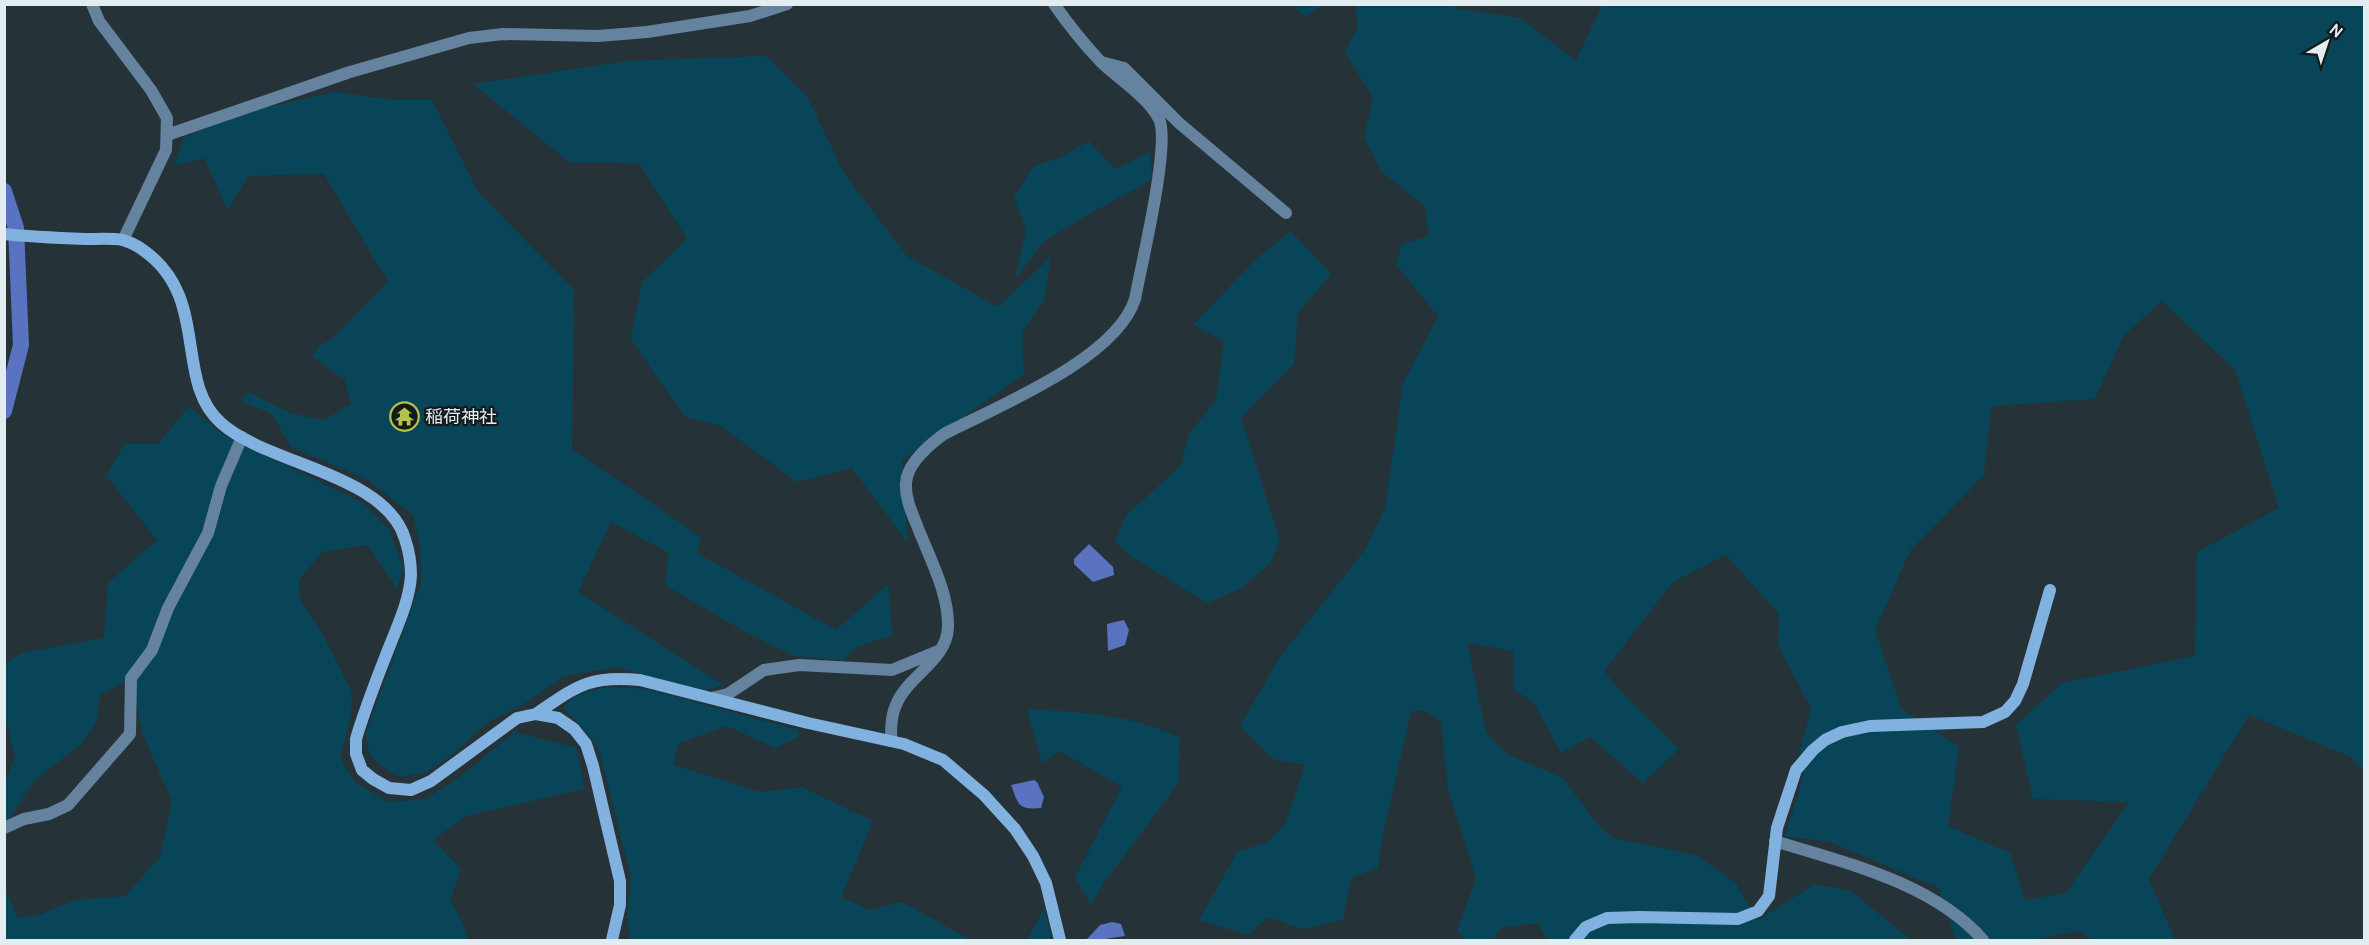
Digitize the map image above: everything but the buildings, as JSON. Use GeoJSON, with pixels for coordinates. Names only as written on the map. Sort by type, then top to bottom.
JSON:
{"type":"FeatureCollection","features":[{"type":"Feature","properties":{"kind":"street"},"geometry":{"type":"LineString","coordinates":[[92,4],[99,21],[151,90],[167,118],[166,150],[123,240]]}},
{"type":"Feature","properties":{"kind":"street"},"geometry":{"type":"LineString","coordinates":[[167,135],[350,72],[469,38],[503,34],[598,36],[647,32],[750,16],[787,4]]}},
{"type":"Feature","properties":{"kind":"street"},"geometry":{"type":"LineString","coordinates":[[891,741],[892,716],[896,704],[904,691],[942,649],[948,630],[943,592],[909,504],[906,482],[913,465],[928,446],[944,434],[1065,372],[1091,354],[1118,330],[1131,313],[1135,299],[1161,163],[1162,136],[1159,119],[1138,94],[1101,62],[1054,4]]}},
{"type":"Feature","properties":{"kind":"street"},"geometry":{"type":"LineString","coordinates":[[1101,62],[1124,68],[1179,123],[1286,213]]}},
{"type":"Feature","properties":{"kind":"street"},"geometry":{"type":"LineString","coordinates":[[4,234],[123,240],[141,248],[157,260],[174,282],[183,303],[199,384],[207,404],[220,423],[242,437],[356,487],[392,516],[405,536],[411,576],[405,607],[356,739],[356,754],[362,770],[373,780],[389,788],[411,790],[431,781],[517,718],[536,714],[589,681],[614,678],[640,680],[808,723],[904,744],[943,760],[984,795],[1015,829],[1033,856],[1046,883],[1060,940]]}},
{"type":"Feature","properties":{"kind":"street"},"geometry":{"type":"LineString","coordinates":[[4,828],[24,819],[49,814],[68,805],[130,734],[131,678],[152,650],[168,608],[208,533],[221,486],[242,437]]}},
{"type":"Feature","properties":{"kind":"street"},"geometry":{"type":"LineString","coordinates":[[1575,940],[1586,927],[1607,918],[1738,919],[1758,911],[1769,896],[1777,828],[1796,770],[1813,750],[1842,732],[1870,726],[1983,722],[2005,712],[2015,701],[2023,684],[2050,590]]}},
{"type":"Feature","properties":{"kind":"street"},"geometry":{"type":"LineString","coordinates":[[711,698],[728,694],[764,670],[799,665],[892,670],[942,649]]}},
{"type":"Feature","properties":{"kind":"street"},"geometry":{"type":"LineString","coordinates":[[536,714],[558,718],[574,729],[586,744],[620,881],[620,905],[612,940]]}},
{"type":"Feature","properties":{"kind":"street"},"geometry":{"type":"LineString","coordinates":[[1775,841],[1870,872],[1931,898],[1983,940]]}},
{"type":"Feature","properties":{"kind":"shaded area"},"geometry":{"type":"Polygon","coordinates":[[[1291,5],[1322,5],[1306,17],[1291,5]]]}},
{"type":"Feature","properties":{"kind":"shaded area"},"geometry":{"type":"Polygon","coordinates":[[[1355,5],[1454,5],[1454,8],[1520,18],[1576,61],[1602,5],[2364,5],[2364,773],[2351,757],[2249,715],[2149,879],[2175,940],[2093,940],[2079,931],[2033,940],[1956,940],[1939,888],[1830,842],[1785,836],[1804,775],[1800,751],[1811,708],[1778,646],[1779,614],[1726,555],[1673,582],[1604,671],[1622,693],[1679,749],[1643,783],[1590,737],[1561,753],[1534,703],[1514,689],[1513,651],[1467,643],[1486,733],[1507,754],[1563,778],[1597,824],[1613,838],[1696,855],[1736,883],[1757,921],[1815,884],[1851,891],[1911,940],[1547,940],[1538,923],[1501,928],[1493,940],[1466,940],[1457,931],[1476,878],[1448,789],[1441,722],[1426,711],[1411,711],[1382,839],[1378,868],[1351,878],[1343,920],[1303,929],[1268,917],[1248,935],[1199,920],[1238,851],[1266,843],[1285,824],[1305,765],[1273,759],[1240,726],[1280,657],[1365,550],[1385,508],[1403,384],[1438,316],[1396,264],[1402,244],[1429,236],[1425,206],[1381,171],[1364,137],[1373,98],[1345,52],[1358,26],[1355,5]],[[2162,301],[2124,335],[2095,399],[1991,406],[1984,475],[1910,551],[1875,630],[1901,708],[1959,747],[1948,826],[2010,853],[2025,900],[2066,893],[2129,802],[2033,799],[2016,725],[2062,683],[2195,656],[2197,552],[2279,508],[2235,370],[2162,301]]]}},
{"type":"Feature","properties":{"kind":"shaded area"},"geometry":{"type":"Polygon","coordinates":[[[766,56],[808,98],[843,172],[907,256],[998,307],[1051,257],[1044,300],[1022,332],[1024,374],[902,460],[908,543],[852,468],[797,482],[721,426],[685,417],[631,339],[642,282],[687,239],[639,163],[569,162],[473,84],[627,61],[766,56]]]}},
{"type":"Feature","properties":{"kind":"shaded area"},"geometry":{"type":"Polygon","coordinates":[[[334,92],[393,100],[432,100],[478,192],[574,290],[572,449],[701,537],[697,553],[836,630],[888,584],[893,635],[856,647],[844,660],[793,656],[740,629],[665,585],[669,553],[611,522],[578,592],[724,685],[702,691],[617,667],[565,676],[522,705],[488,722],[451,756],[425,773],[400,777],[374,760],[368,749],[366,732],[421,583],[420,548],[413,515],[368,480],[291,447],[272,414],[241,402],[248,392],[290,413],[324,420],[351,404],[345,380],[312,357],[320,345],[332,339],[388,282],[324,174],[248,176],[228,210],[204,158],[174,166],[184,138],[238,114],[334,92]]]}},
{"type":"Feature","properties":{"kind":"shaded area"},"geometry":{"type":"Polygon","coordinates":[[[1089,141],[1115,169],[1150,152],[1152,180],[1043,242],[1015,280],[1026,230],[1014,197],[1034,166],[1062,157],[1089,141]]]}},
{"type":"Feature","properties":{"kind":"shaded area"},"geometry":{"type":"Polygon","coordinates":[[[1291,231],[1331,274],[1298,313],[1294,364],[1241,418],[1280,540],[1271,562],[1242,588],[1207,603],[1131,556],[1115,542],[1126,516],[1181,465],[1189,434],[1216,400],[1224,341],[1193,325],[1256,259],[1291,231]]]}},
{"type":"Feature","properties":{"kind":"shaded area"},"geometry":{"type":"Polygon","coordinates":[[[189,406],[223,435],[363,503],[389,529],[403,567],[397,589],[368,545],[322,552],[299,580],[299,598],[323,635],[352,693],[351,715],[340,758],[356,783],[389,802],[426,799],[465,773],[514,732],[577,748],[584,789],[466,816],[433,840],[461,869],[450,900],[464,925],[468,940],[5,940],[5,889],[18,918],[39,915],[75,900],[125,896],[160,857],[172,801],[143,735],[132,679],[100,695],[97,721],[82,743],[34,781],[5,825],[5,782],[15,758],[5,717],[5,664],[21,653],[104,638],[108,583],[157,540],[106,475],[125,444],[158,444],[189,406]]]}},
{"type":"Feature","properties":{"kind":"shaded area"},"geometry":{"type":"Polygon","coordinates":[[[604,687],[646,689],[798,730],[799,737],[775,748],[727,726],[679,743],[673,765],[761,792],[802,787],[873,821],[841,897],[870,910],[902,902],[971,940],[630,940],[627,916],[631,877],[599,749],[563,708],[575,696],[604,687]]]}},
{"type":"Feature","properties":{"kind":"shaded area"},"geometry":{"type":"Polygon","coordinates":[[[1027,709],[1086,713],[1125,719],[1180,738],[1178,784],[1104,883],[1091,905],[1075,877],[1122,787],[1060,751],[1042,763],[1027,709]]]}},
{"type":"Feature","properties":{"kind":"shaded area"},"geometry":{"type":"Polygon","coordinates":[[[1044,909],[1052,940],[1027,940],[1044,909]]]}},
{"type":"Feature","properties":{"kind":"water"},"geometry":{"type":"Polygon","coordinates":[[[1089,544],[1113,567],[1114,575],[1093,582],[1074,564],[1074,559],[1089,544]]]}},
{"type":"Feature","properties":{"kind":"water"},"geometry":{"type":"Polygon","coordinates":[[[1124,620],[1129,630],[1125,645],[1108,651],[1107,624],[1124,620]]]}},
{"type":"Feature","properties":{"kind":"water"},"geometry":{"type":"Polygon","coordinates":[[[1034,780],[1044,797],[1041,808],[1023,807],[1018,802],[1011,785],[1034,780]]]}},
{"type":"Feature","properties":{"kind":"water"},"geometry":{"type":"Polygon","coordinates":[[[1112,922],[1121,924],[1125,936],[1098,940],[1087,939],[1100,925],[1112,922]]]}},
{"type":"Feature","properties":{"kind":"waterway"},"geometry":{"type":"LineString","coordinates":[[4,191],[16,228],[21,345],[4,411]]}},
{"type":"Feature","properties":{"kind":"place","name":"稲荷神社"},"geometry":{"type":"Point","coordinates":[404,417]}}]}
